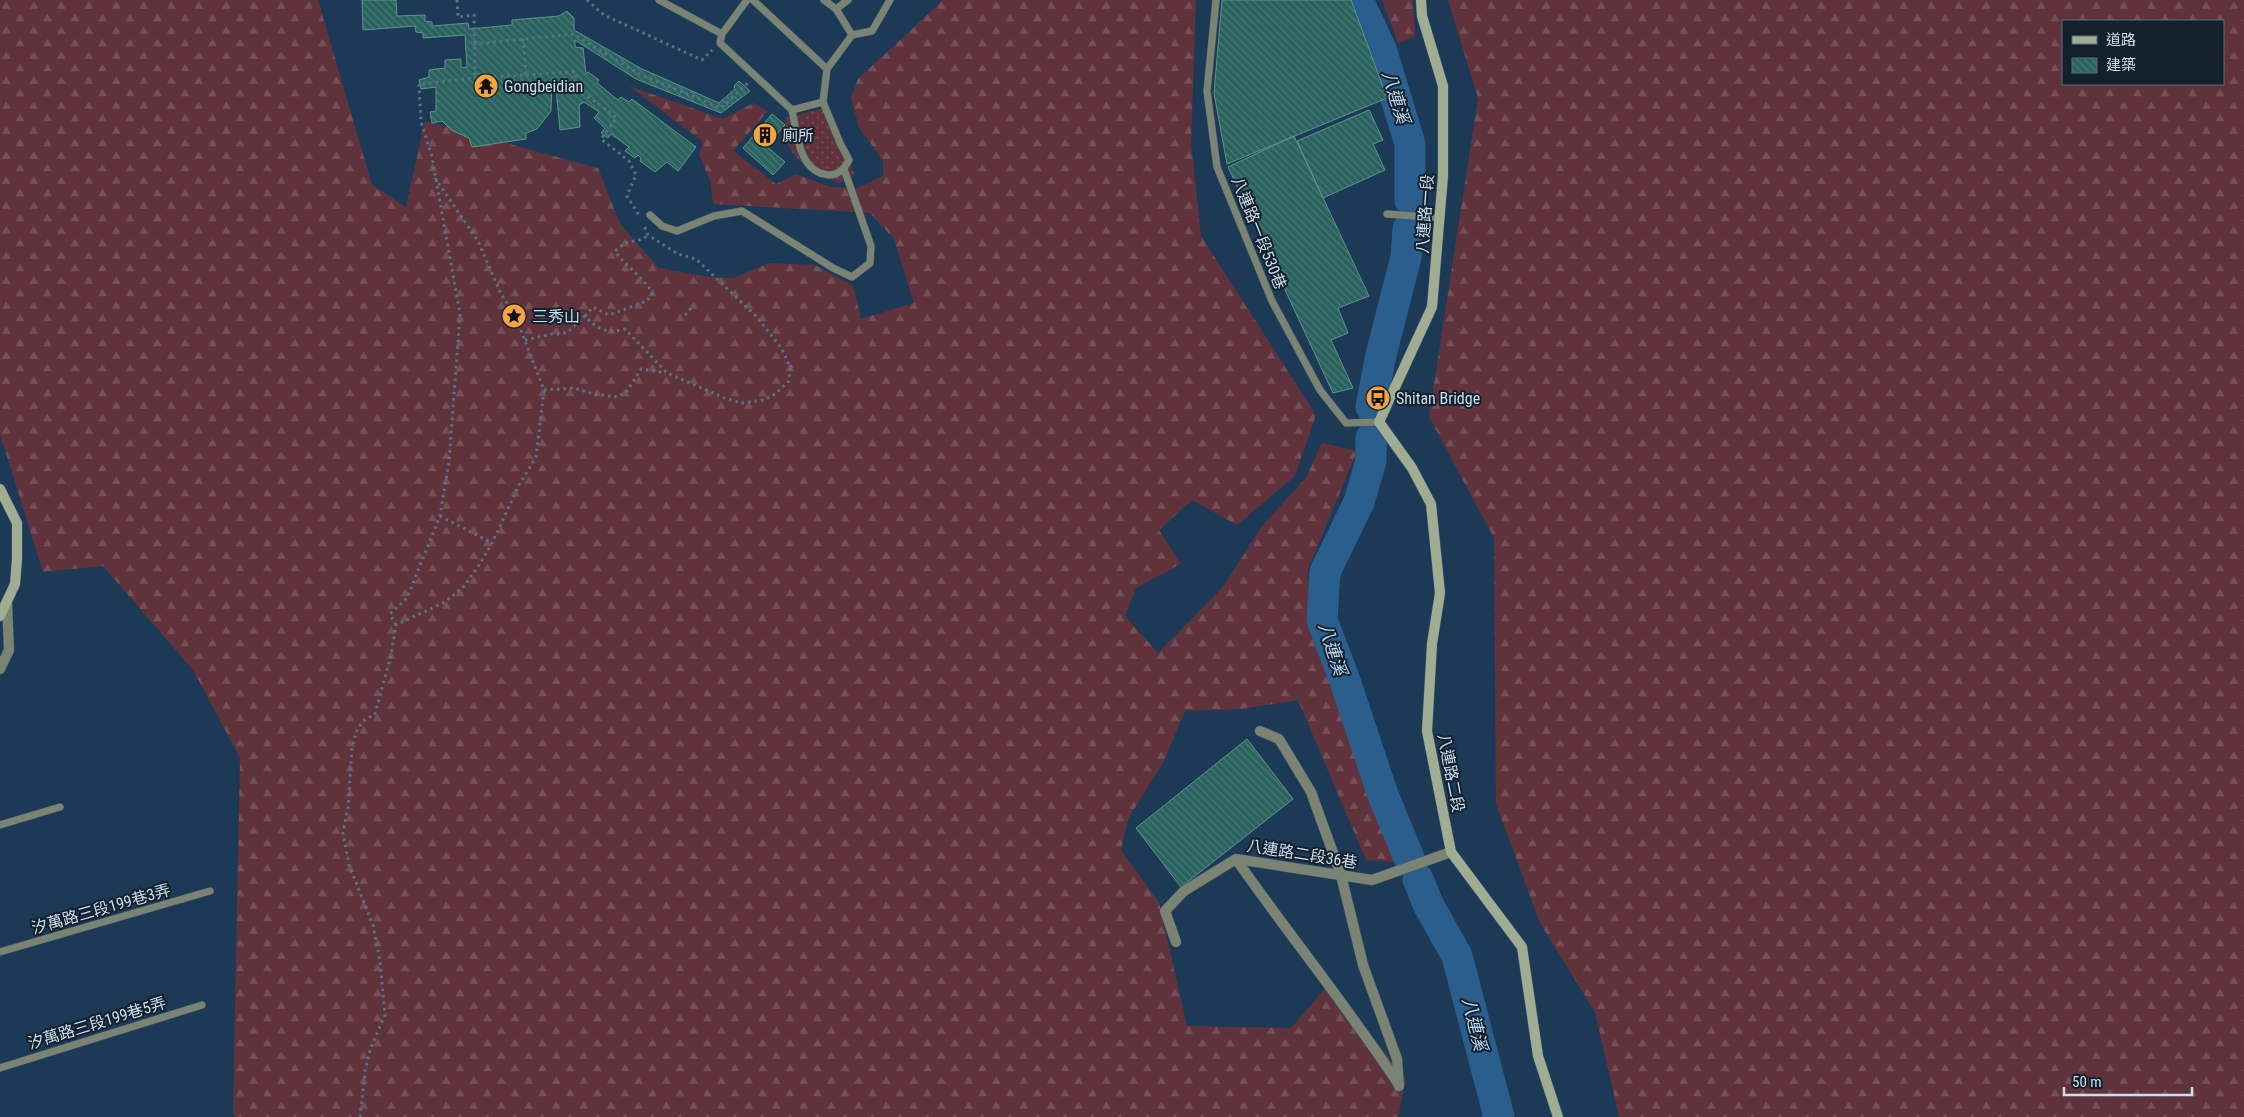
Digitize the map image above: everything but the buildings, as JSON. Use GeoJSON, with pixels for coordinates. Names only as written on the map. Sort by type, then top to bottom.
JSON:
{"type":"FeatureCollection","features":[{"type":"Feature","properties":{"kind":"street","name":"八連路一段"},"geometry":{"type":"LineString","coordinates":[[1380,422],[1432,307],[1443,176],[1443,86],[1422,16],[1422,0]]}},
{"type":"Feature","properties":{"kind":"street","name":"八連路二段"},"geometry":{"type":"LineString","coordinates":[[1380,422],[1412,468],[1431,504],[1440,593],[1432,644],[1427,731],[1451,852],[1522,947],[1538,1056],[1558,1117]]}},
{"type":"Feature","properties":{"kind":"street"},"geometry":{"type":"LineString","coordinates":[[0,489],[17,523],[15,584],[0,616]]}},
{"type":"Feature","properties":{"kind":"street"},"geometry":{"type":"LineString","coordinates":[[0,669],[9,650],[6,603]]}},
{"type":"Feature","properties":{"kind":"street"},"geometry":{"type":"LineString","coordinates":[[1236,859],[1278,920],[1373,1046],[1399,1086],[1397,1059],[1363,965],[1342,875],[1311,792],[1279,739],[1260,731]]}},
{"type":"Feature","properties":{"kind":"street","name":"八連路二段36巷"},"geometry":{"type":"LineString","coordinates":[[1176,942],[1165,911],[1184,891],[1236,859],[1372,880],[1451,852]]}},
{"type":"Feature","properties":{"kind":"lane"},"geometry":{"type":"LineString","coordinates":[[659,0],[722,34]]}},
{"type":"Feature","properties":{"kind":"lane"},"geometry":{"type":"LineString","coordinates":[[747,0],[722,34],[720,43],[792,110],[799,144],[807,164],[818,174],[834,175],[844,169],[849,160],[823,102],[828,69],[852,35],[872,31],[890,0]]}},
{"type":"Feature","properties":{"kind":"lane"},"geometry":{"type":"LineString","coordinates":[[752,0],[828,69]]}},
{"type":"Feature","properties":{"kind":"lane"},"geometry":{"type":"LineString","coordinates":[[824,0],[836,9],[852,35]]}},
{"type":"Feature","properties":{"kind":"lane"},"geometry":{"type":"LineString","coordinates":[[836,9],[848,0]]}},
{"type":"Feature","properties":{"kind":"lane","name":"八連路一段530巷"},"geometry":{"type":"LineString","coordinates":[[1216,0],[1207,91],[1218,167],[1272,301],[1320,390],[1346,423],[1380,422]]}},
{"type":"Feature","properties":{"kind":"lane"},"geometry":{"type":"LineString","coordinates":[[792,110],[823,102]]}},
{"type":"Feature","properties":{"kind":"lane"},"geometry":{"type":"LineString","coordinates":[[650,215],[662,226],[677,231],[714,216],[742,211],[833,268],[852,277],[870,263],[871,246],[844,169]]}},
{"type":"Feature","properties":{"kind":"lane"},"geometry":{"type":"LineString","coordinates":[[1387,214],[1440,218]]}},
{"type":"Feature","properties":{"kind":"lane"},"geometry":{"type":"LineString","coordinates":[[0,825],[60,807]]}},
{"type":"Feature","properties":{"kind":"lane","name":"汐萬路三段199巷3弄"},"geometry":{"type":"LineString","coordinates":[[0,952],[210,891]]}},
{"type":"Feature","properties":{"kind":"lane","name":"汐萬路三段199巷5弄"},"geometry":{"type":"LineString","coordinates":[[0,1068],[202,1005]]}},
{"type":"Feature","properties":{"kind":"path"},"geometry":{"type":"LineString","coordinates":[[457,0],[458,17],[474,15],[475,78]]}},
{"type":"Feature","properties":{"kind":"path"},"geometry":{"type":"LineString","coordinates":[[587,0],[604,15],[702,60],[720,43]]}},
{"type":"Feature","properties":{"kind":"path"},"geometry":{"type":"LineString","coordinates":[[474,44],[573,34],[638,74],[721,108],[755,77]]}},
{"type":"Feature","properties":{"kind":"path"},"geometry":{"type":"LineString","coordinates":[[523,39],[526,75]]}},
{"type":"Feature","properties":{"kind":"path"},"geometry":{"type":"LineString","coordinates":[[360,1117],[365,1071],[370,1047],[385,1015],[380,961],[373,925],[349,865],[343,833],[348,807],[352,748],[356,732],[363,721],[375,714],[391,655],[396,624],[390,614],[407,598],[440,516],[449,462],[460,314],[434,177],[432,157],[421,122],[419,84],[475,78],[575,72],[578,89],[617,118],[601,139],[629,162],[636,175],[627,196],[648,235],[678,254],[696,259],[743,304],[782,349],[790,367],[788,381],[776,394],[764,400],[742,403],[692,386],[667,373],[641,369],[626,391],[618,396],[593,394],[574,388],[544,390]]}},
{"type":"Feature","properties":{"kind":"path"},"geometry":{"type":"LineString","coordinates":[[396,624],[445,602],[464,586],[492,543],[519,485],[536,457],[544,390],[515,315],[501,294],[478,241],[434,177]]}},
{"type":"Feature","properties":{"kind":"path"},"geometry":{"type":"LineString","coordinates":[[525,340],[552,334],[562,334],[569,331],[592,307],[609,315],[647,301],[652,294],[650,287],[622,264],[615,251],[625,243],[643,239],[648,235]]}},
{"type":"Feature","properties":{"kind":"path"},"geometry":{"type":"LineString","coordinates":[[685,315],[691,308]]}},
{"type":"Feature","properties":{"kind":"path"},"geometry":{"type":"LineString","coordinates":[[585,316],[596,328],[616,331],[625,329],[667,373]]}},
{"type":"Feature","properties":{"kind":"path"},"geometry":{"type":"LineString","coordinates":[[790,367],[796,365]]}},
{"type":"Feature","properties":{"kind":"path"},"geometry":{"type":"LineString","coordinates":[[440,516],[492,543]]}},
{"type":"Feature","properties":{"kind":"green space"},"geometry":{"type":"Polygon","coordinates":[[[0,0],[318,0],[372,185],[406,207],[425,121],[598,168],[620,224],[659,268],[710,277],[734,278],[769,263],[815,265],[853,286],[861,319],[914,303],[894,239],[870,213],[713,204],[710,180],[699,155],[703,142],[629,86],[723,119],[753,103],[768,111],[733,151],[776,184],[796,174],[830,187],[858,188],[883,176],[883,161],[859,127],[851,98],[858,79],[943,0],[1196,0],[1191,142],[1201,236],[1316,415],[1295,476],[1237,525],[1192,500],[1159,530],[1181,564],[1136,588],[1125,616],[1158,653],[1223,587],[1262,526],[1306,478],[1322,443],[1357,451],[1308,569],[1310,633],[1332,685],[1397,862],[1366,860],[1298,700],[1242,709],[1185,711],[1164,761],[1128,819],[1121,850],[1159,903],[1187,1026],[1291,1028],[1330,983],[1406,1079],[1398,1117],[235,1117],[233,1113],[240,758],[193,670],[103,566],[43,572],[0,434],[0,0]]]}},
{"type":"Feature","properties":{"kind":"green space"},"geometry":{"type":"Polygon","coordinates":[[[1382,0],[1413,0],[1415,37],[1398,43],[1382,0]]]}},
{"type":"Feature","properties":{"kind":"green space"},"geometry":{"type":"Polygon","coordinates":[[[1448,0],[2244,0],[2244,1117],[1619,1117],[1595,1012],[1540,923],[1496,804],[1494,538],[1429,417],[1478,98],[1448,0]]]}},
{"type":"Feature","properties":{"kind":"green space"},"geometry":{"type":"Polygon","coordinates":[[[828,107],[830,121],[855,175],[838,183],[816,172],[799,160],[792,152],[786,132],[786,118],[828,107]]]}},
{"type":"Feature","properties":{"kind":"waterway","name":"八連溪"},"geometry":{"type":"LineString","coordinates":[[1358,0],[1381,49],[1410,144],[1410,200]]}},
{"type":"Feature","properties":{"kind":"waterway","name":"八連溪"},"geometry":{"type":"LineString","coordinates":[[1371,407],[1381,355],[1406,257],[1408,229]]}},
{"type":"Feature","properties":{"kind":"waterway","name":"八連溪"},"geometry":{"type":"LineString","coordinates":[[1371,438],[1371,461],[1359,502],[1325,572],[1322,620],[1344,678],[1383,795],[1409,858]]}},
{"type":"Feature","properties":{"kind":"waterway","name":"八連溪"},"geometry":{"type":"LineString","coordinates":[[1418,879],[1428,904],[1457,956],[1499,1117]]}},
{"type":"Feature","properties":{"kind":"place","name":"Gongbeidian"},"geometry":{"type":"Point","coordinates":[486,86]}},
{"type":"Feature","properties":{"kind":"place","name":"廁所"},"geometry":{"type":"Point","coordinates":[765,135]}},
{"type":"Feature","properties":{"kind":"place","name":"三秀山"},"geometry":{"type":"Point","coordinates":[514,316]}},
{"type":"Feature","properties":{"kind":"place","name":"Shitan Bridge"},"geometry":{"type":"Point","coordinates":[1378,398]}}]}
